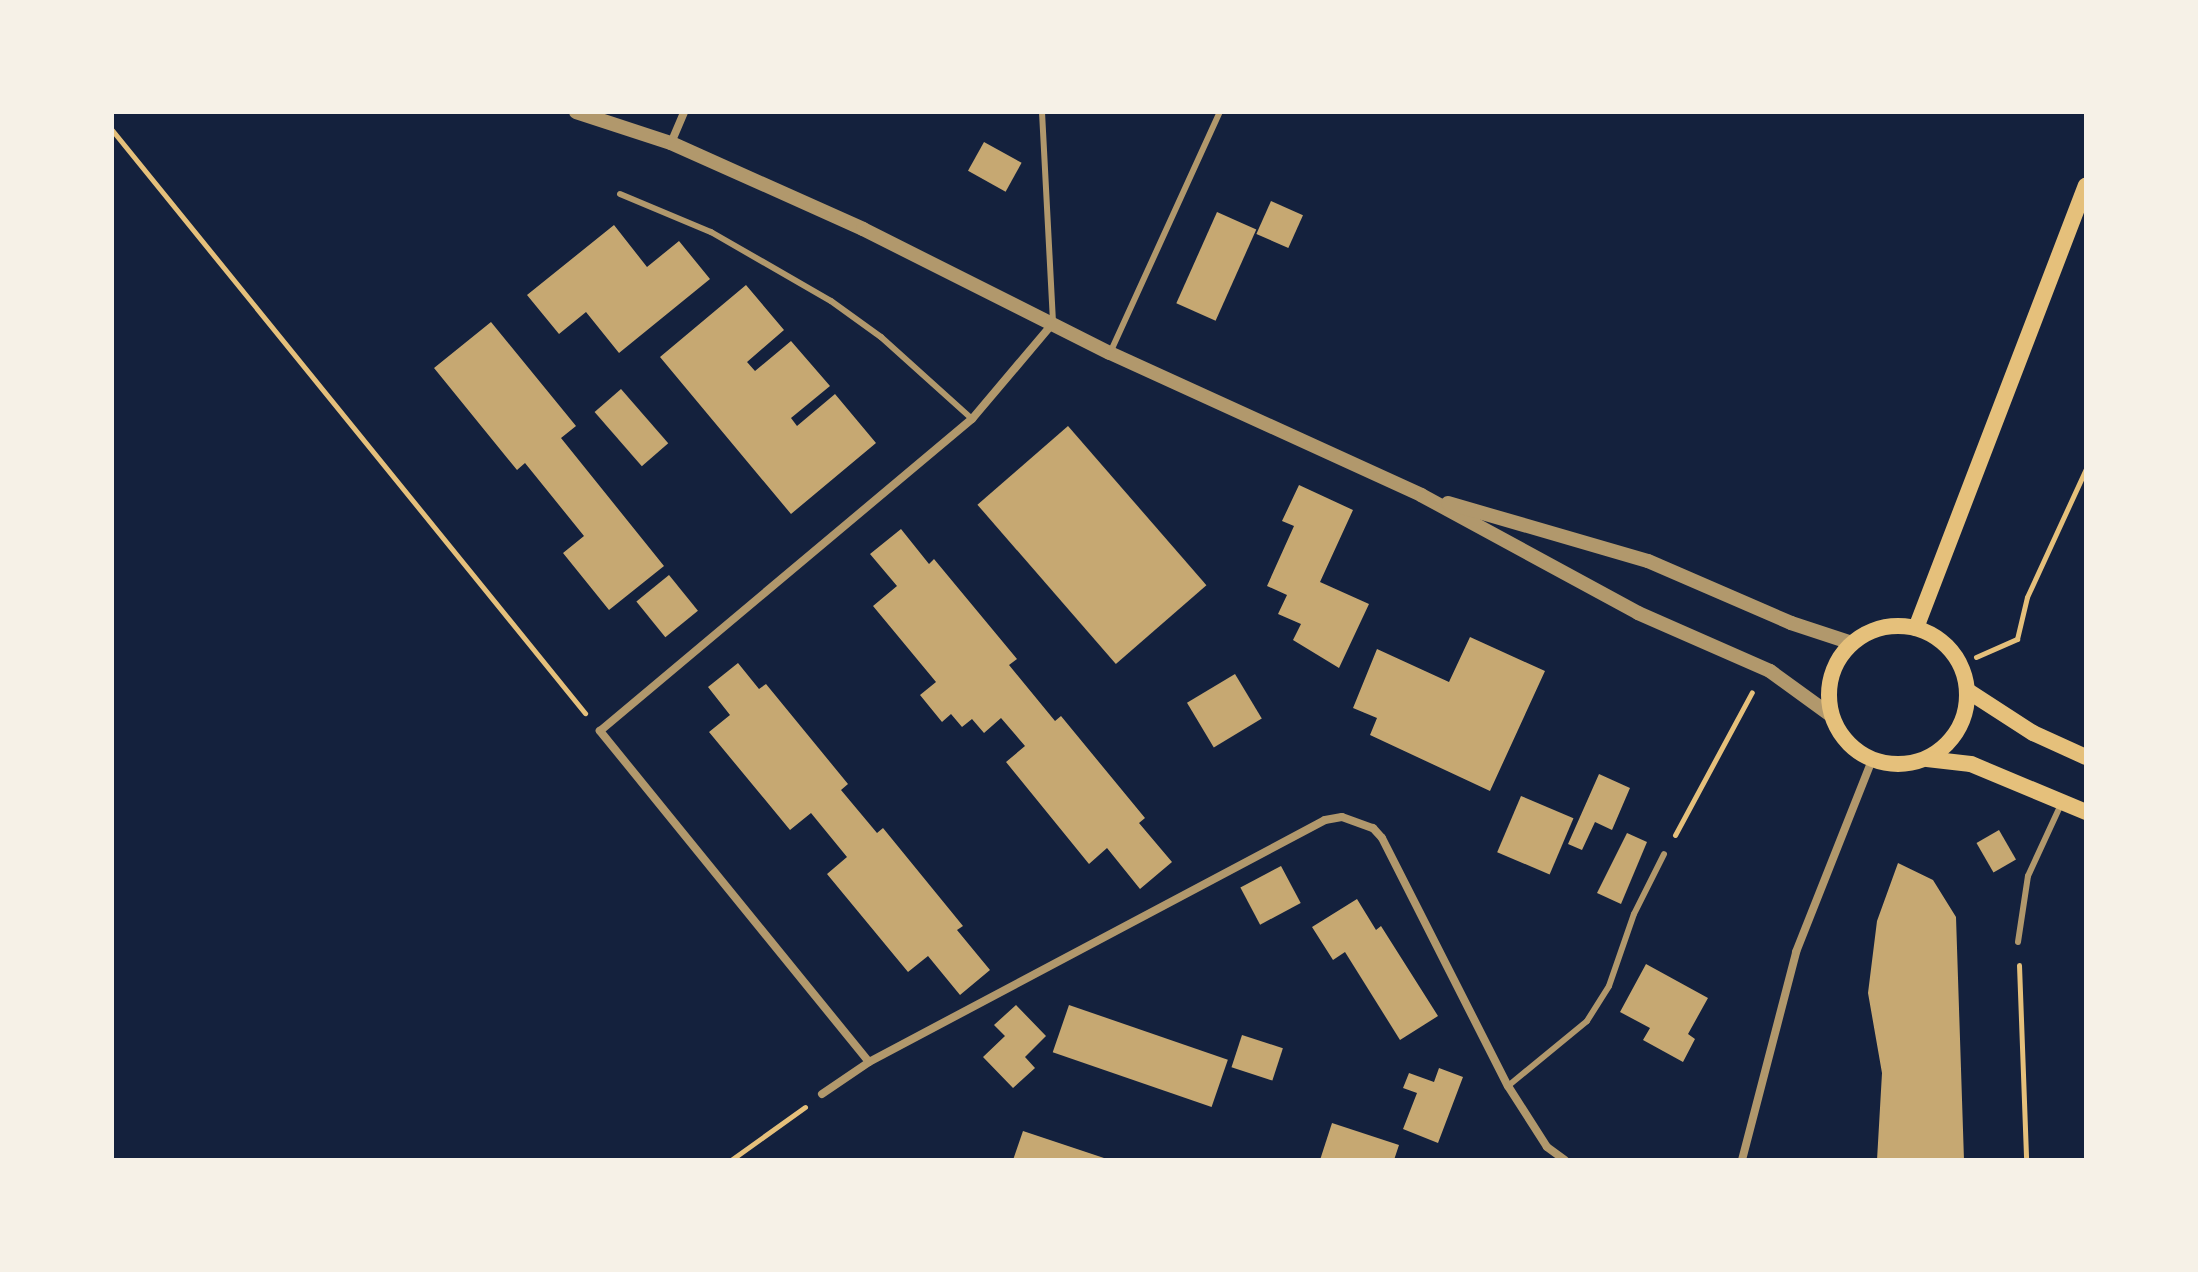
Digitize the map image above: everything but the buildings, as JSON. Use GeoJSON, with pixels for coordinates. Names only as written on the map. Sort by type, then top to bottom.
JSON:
{"type":"FeatureCollection","features":[{"type":"Feature","properties":{"kind":"main road"},"geometry":{"type":"LineString","coordinates":[[1916,628],[2086,185]]}},
{"type":"Feature","properties":{"kind":"main road"},"geometry":{"type":"LineString","coordinates":[[1927,759],[1949,743],[1962,724],[1968,691],[1949,647],[1916,628],[1874,630],[1852,643],[1837,662],[1829,687],[1832,716],[1852,747],[1872,760],[1904,765],[1927,759],[1971,764],[2086,812]]}},
{"type":"Feature","properties":{"kind":"main road"},"geometry":{"type":"LineString","coordinates":[[1968,691],[2033,733],[2086,757]]}},
{"type":"Feature","properties":{"kind":"street"},"geometry":{"type":"LineString","coordinates":[[576,112],[671,143],[1053,323],[1110,353],[1421,495],[1638,613],[1770,671],[1832,716]]}},
{"type":"Feature","properties":{"kind":"street"},"geometry":{"type":"LineString","coordinates":[[671,143],[684,112]]}},
{"type":"Feature","properties":{"kind":"street"},"geometry":{"type":"LineString","coordinates":[[869,1062],[600,731],[972,419],[1053,323]]}},
{"type":"Feature","properties":{"kind":"street"},"geometry":{"type":"LineString","coordinates":[[1421,495],[1648,561],[1791,623],[1852,643]]}},
{"type":"Feature","properties":{"kind":"street"},"geometry":{"type":"LineString","coordinates":[[1742,1160],[1796,952],[1872,760]]}},
{"type":"Feature","properties":{"kind":"street"},"geometry":{"type":"LineString","coordinates":[[822,1094],[869,1062],[1325,820],[1342,817],[1373,828],[1382,838],[1508,1086],[1547,1147],[1565,1160]]}},
{"type":"Feature","properties":{"kind":"lane"},"geometry":{"type":"LineString","coordinates":[[1042,112],[1053,323]]}},
{"type":"Feature","properties":{"kind":"lane"},"geometry":{"type":"LineString","coordinates":[[1110,353],[1220,112]]}},
{"type":"Feature","properties":{"kind":"lane"},"geometry":{"type":"LineString","coordinates":[[620,194],[735,244],[831,301],[881,337],[972,419]]}},
{"type":"Feature","properties":{"kind":"lane"},"geometry":{"type":"LineString","coordinates":[[2018,942],[2028,876],[2063,802]]}},
{"type":"Feature","properties":{"kind":"lane"},"geometry":{"type":"LineString","coordinates":[[1508,1086],[1587,1021],[1609,986],[1634,914],[1664,854]]}},
{"type":"Feature","properties":{"kind":"path"},"geometry":{"type":"LineString","coordinates":[[112,130],[600,731]]}},
{"type":"Feature","properties":{"kind":"path"},"geometry":{"type":"LineString","coordinates":[[1976,657],[2017,639],[2027,597],[2086,469]]}},
{"type":"Feature","properties":{"kind":"path"},"geometry":{"type":"LineString","coordinates":[[1664,854],[1752,691],[1763,687]]}},
{"type":"Feature","properties":{"kind":"path"},"geometry":{"type":"LineString","coordinates":[[2018,942],[2026,1160]]}},
{"type":"Feature","properties":{"kind":"path"},"geometry":{"type":"LineString","coordinates":[[731,1160],[822,1094]]}}]}
